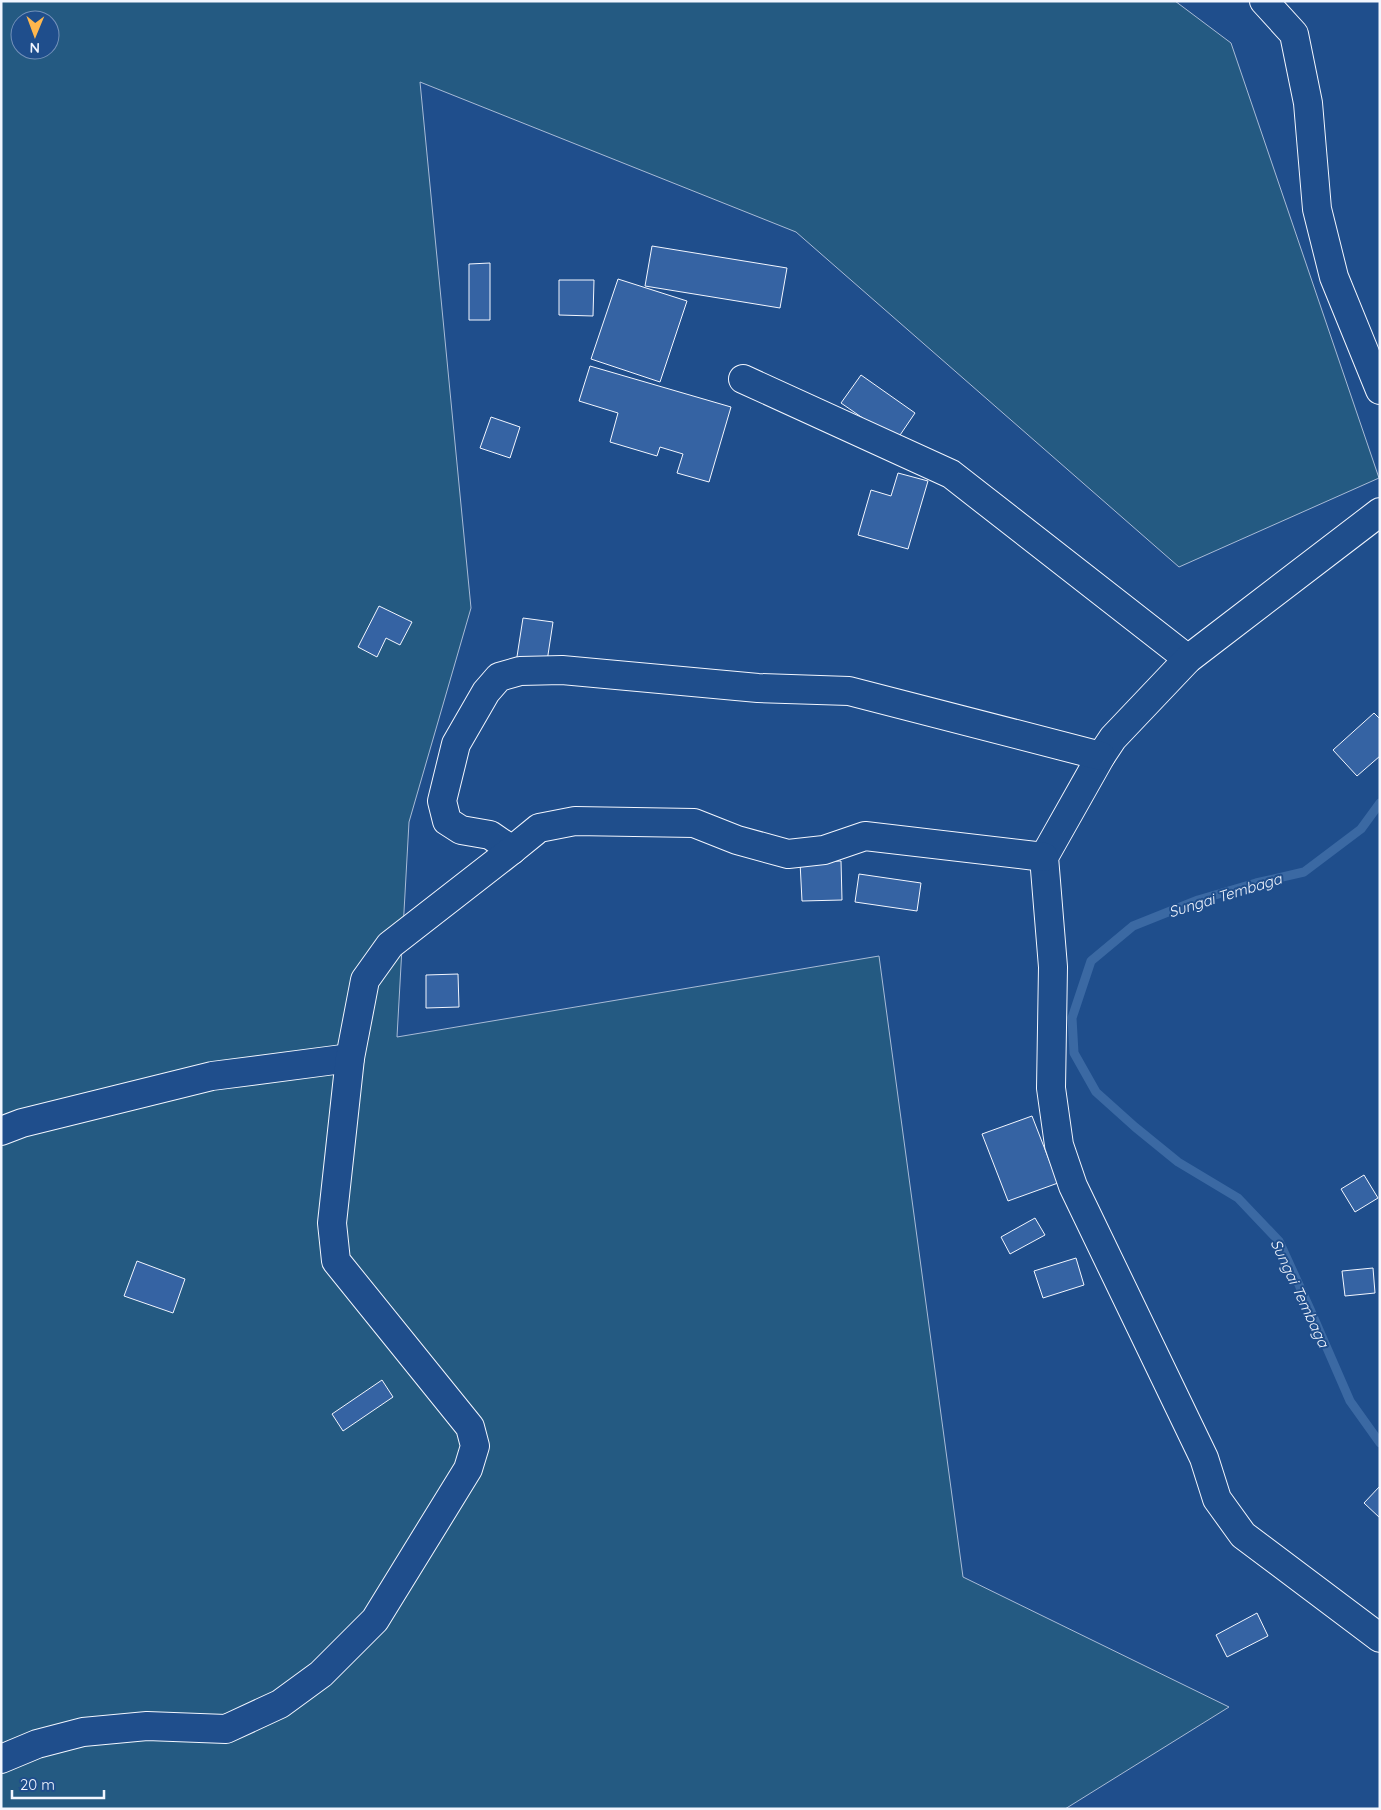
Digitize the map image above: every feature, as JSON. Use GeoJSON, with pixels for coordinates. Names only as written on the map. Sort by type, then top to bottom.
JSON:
{"type":"FeatureCollection","features":[{"type":"Feature","properties":{"kind":"street"},"geometry":{"type":"LineString","coordinates":[[1264,1],[1294,34],[1308,103],[1317,210],[1334,277],[1380,390]]}},
{"type":"Feature","properties":{"kind":"street"},"geometry":{"type":"LineString","coordinates":[[743,379],[951,474],[1188,659]]}},
{"type":"Feature","properties":{"kind":"street"},"geometry":{"type":"LineString","coordinates":[[1380,512],[1188,659],[1113,738],[1044,857],[1053,967],[1051,1088],[1059,1145],[1073,1186],[1204,1458],[1217,1499],[1243,1535],[1380,1638]]}},
{"type":"Feature","properties":{"kind":"street"},"geometry":{"type":"LineString","coordinates":[[512,850],[490,835],[461,830],[447,820],[442,801],[456,744],[486,692],[499,677],[520,671],[562,670],[758,688],[849,691],[1101,756]]}},
{"type":"Feature","properties":{"kind":"street"},"geometry":{"type":"LineString","coordinates":[[1,1759],[38,1744],[83,1732],[147,1726],[226,1729],[280,1704],[321,1674],[374,1620],[468,1469],[475,1446],[470,1427],[336,1261],[332,1223],[350,1058],[365,980],[390,944],[539,828],[574,821],[694,823],[738,840],[788,854],[824,850],[865,836],[1044,857]]}},
{"type":"Feature","properties":{"kind":"street"},"geometry":{"type":"LineString","coordinates":[[1,1131],[22,1123],[212,1076],[350,1058]]}},
{"type":"Feature","properties":{"kind":"shaded area"},"geometry":{"type":"Polygon","coordinates":[[[1,1],[1175,1],[1231,43],[1379,478],[1179,567],[796,232],[420,82],[471,608],[409,822],[397,1037],[879,956],[963,1577],[1229,1707],[1065,1809],[1,1809],[1,1]]]}},
{"type":"Feature","properties":{"kind":"building"},"geometry":{"type":"Polygon","coordinates":[[[652,246],[787,268],[780,308],[645,286],[652,246]]]}},
{"type":"Feature","properties":{"kind":"building"},"geometry":{"type":"Polygon","coordinates":[[[490,263],[490,320],[469,320],[469,264],[490,263]]]}},
{"type":"Feature","properties":{"kind":"building"},"geometry":{"type":"Polygon","coordinates":[[[618,279],[687,301],[660,382],[591,359],[618,279]]]}},
{"type":"Feature","properties":{"kind":"building"},"geometry":{"type":"Polygon","coordinates":[[[559,280],[594,280],[593,316],[559,315],[559,280]]]}},
{"type":"Feature","properties":{"kind":"building"},"geometry":{"type":"Polygon","coordinates":[[[590,366],[731,407],[709,482],[677,473],[683,454],[660,447],[657,456],[610,442],[618,413],[579,401],[590,366]]]}},
{"type":"Feature","properties":{"kind":"building"},"geometry":{"type":"Polygon","coordinates":[[[861,375],[915,413],[896,441],[841,403],[861,375]]]}},
{"type":"Feature","properties":{"kind":"building"},"geometry":{"type":"Polygon","coordinates":[[[491,417],[520,427],[510,458],[480,448],[491,417]]]}},
{"type":"Feature","properties":{"kind":"building"},"geometry":{"type":"Polygon","coordinates":[[[898,473],[928,481],[908,549],[858,535],[871,490],[891,496],[898,473]]]}},
{"type":"Feature","properties":{"kind":"building"},"geometry":{"type":"Polygon","coordinates":[[[379,606],[412,622],[400,645],[386,638],[377,657],[358,647],[379,606]]]}},
{"type":"Feature","properties":{"kind":"building"},"geometry":{"type":"Polygon","coordinates":[[[523,618],[553,622],[546,668],[516,663],[523,618]]]}},
{"type":"Feature","properties":{"kind":"building"},"geometry":{"type":"Polygon","coordinates":[[[1374,713],[1380,719],[1380,756],[1357,776],[1333,750],[1374,713]]]}},
{"type":"Feature","properties":{"kind":"building"},"geometry":{"type":"Polygon","coordinates":[[[841,861],[842,900],[802,901],[800,862],[841,861]]]}},
{"type":"Feature","properties":{"kind":"building"},"geometry":{"type":"Polygon","coordinates":[[[859,874],[921,883],[917,911],[855,902],[859,874]]]}},
{"type":"Feature","properties":{"kind":"building"},"geometry":{"type":"Polygon","coordinates":[[[458,974],[459,1007],[426,1008],[426,975],[458,974]]]}},
{"type":"Feature","properties":{"kind":"building"},"geometry":{"type":"Polygon","coordinates":[[[1032,1116],[1058,1183],[1008,1201],[982,1134],[1032,1116]]]}},
{"type":"Feature","properties":{"kind":"building"},"geometry":{"type":"Polygon","coordinates":[[[1364,1175],[1378,1198],[1355,1212],[1341,1189],[1364,1175]]]}},
{"type":"Feature","properties":{"kind":"building"},"geometry":{"type":"Polygon","coordinates":[[[1035,1218],[1045,1235],[1010,1254],[1001,1237],[1035,1218]]]}},
{"type":"Feature","properties":{"kind":"building"},"geometry":{"type":"Polygon","coordinates":[[[1076,1258],[1084,1285],[1043,1298],[1034,1271],[1076,1258]]]}},
{"type":"Feature","properties":{"kind":"building"},"geometry":{"type":"Polygon","coordinates":[[[137,1261],[185,1279],[173,1313],[124,1296],[137,1261]]]}},
{"type":"Feature","properties":{"kind":"building"},"geometry":{"type":"Polygon","coordinates":[[[1373,1268],[1375,1293],[1345,1296],[1342,1271],[1373,1268]]]}},
{"type":"Feature","properties":{"kind":"building"},"geometry":{"type":"Polygon","coordinates":[[[382,1380],[393,1397],[343,1431],[332,1414],[382,1380]]]}},
{"type":"Feature","properties":{"kind":"building"},"geometry":{"type":"Polygon","coordinates":[[[1380,1486],[1380,1518],[1364,1503],[1380,1486]]]}},
{"type":"Feature","properties":{"kind":"building"},"geometry":{"type":"Polygon","coordinates":[[[1257,1613],[1268,1636],[1227,1657],[1216,1635],[1257,1613]]]}},
{"type":"Feature","properties":{"kind":"waterway","name":"Sungai Tembaga"},"geometry":{"type":"LineString","coordinates":[[1380,803],[1361,829],[1304,872],[1256,883],[1198,900],[1133,926],[1091,961],[1072,1018],[1074,1053],[1096,1092],[1178,1162],[1238,1198],[1279,1241],[1350,1401],[1380,1443]]}}]}
